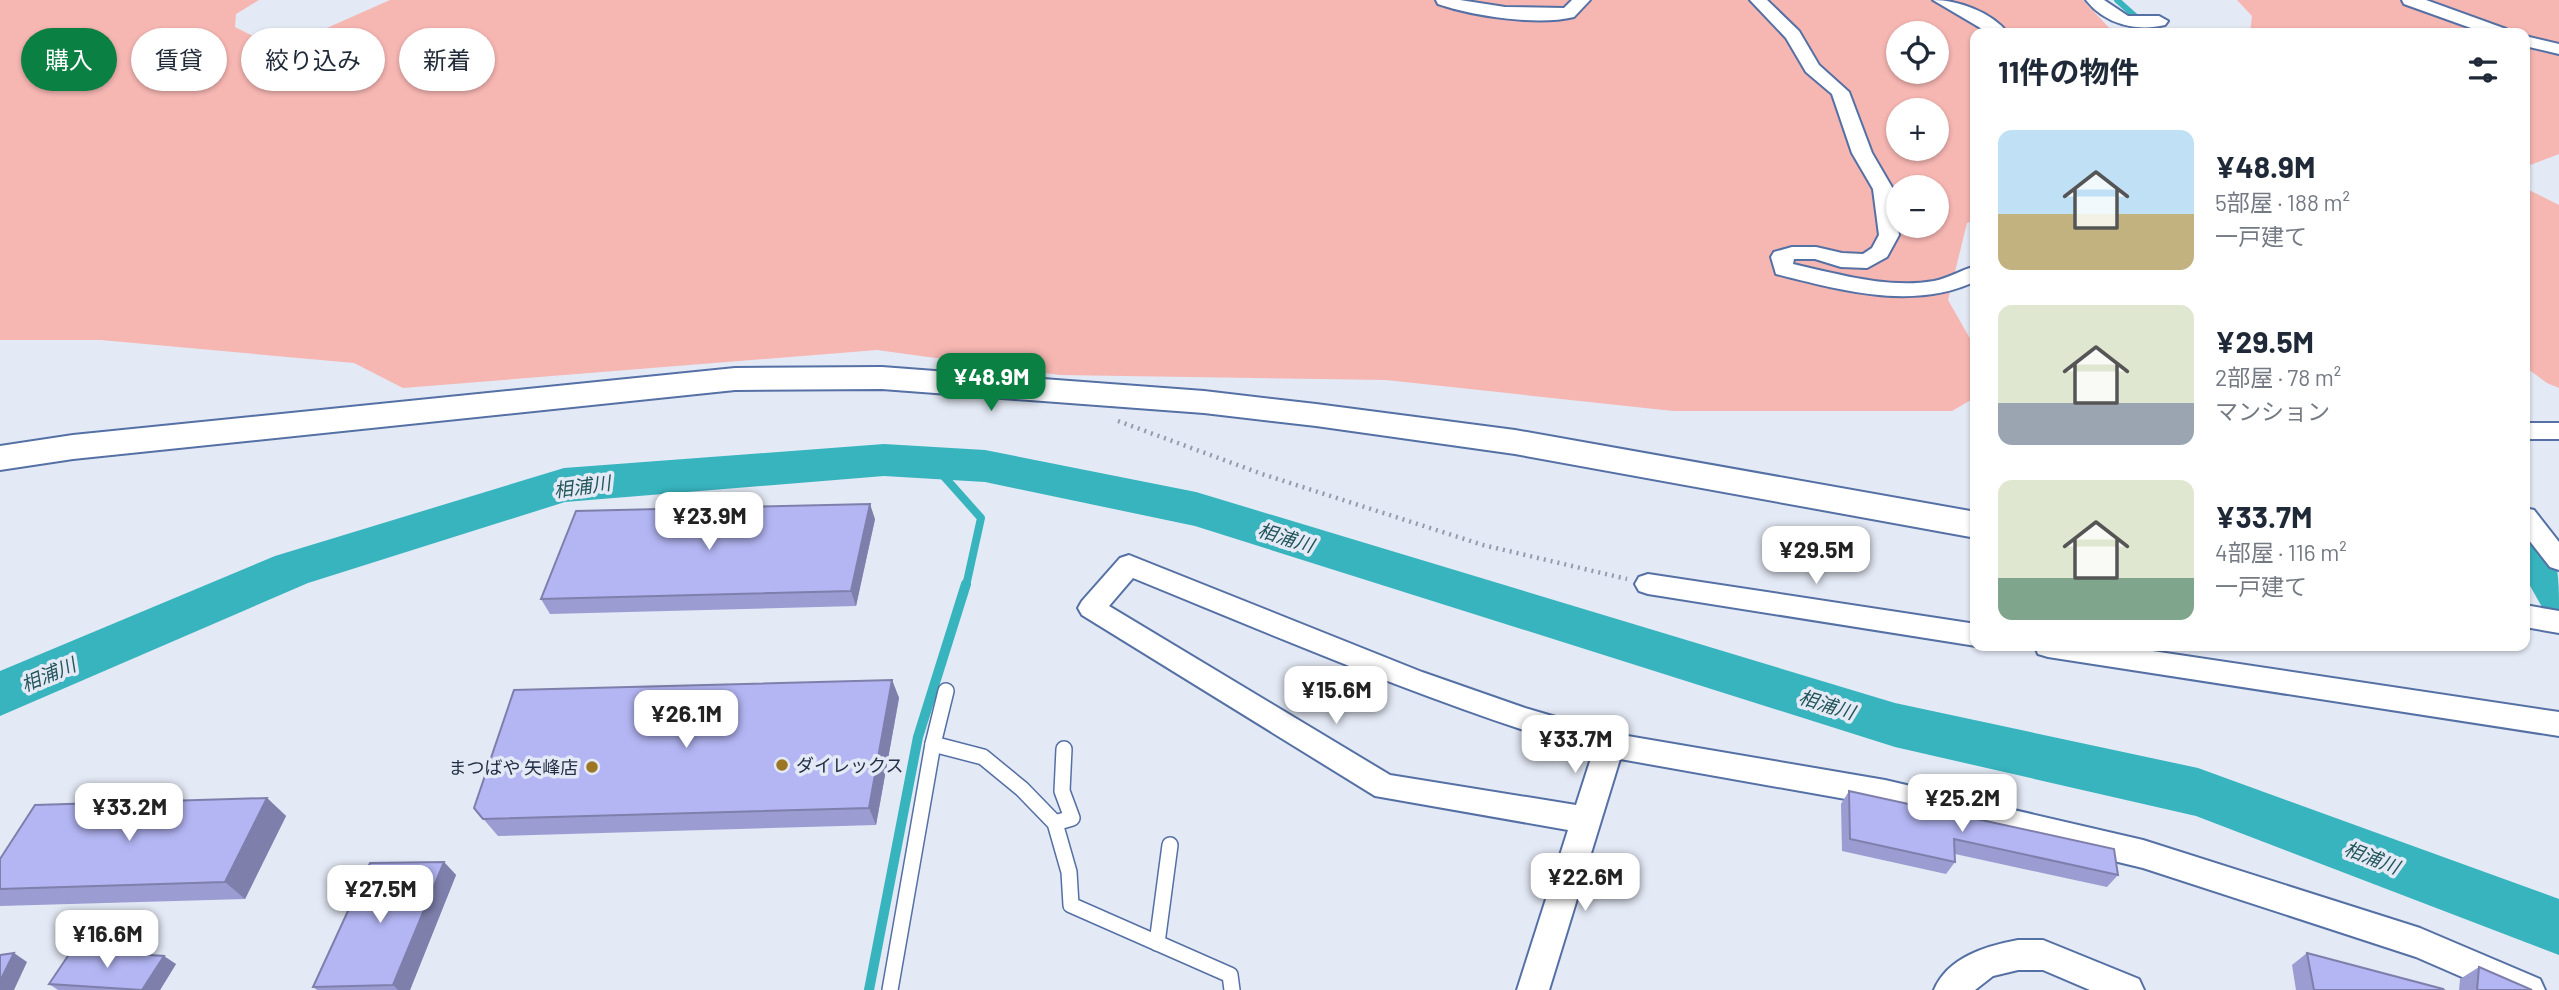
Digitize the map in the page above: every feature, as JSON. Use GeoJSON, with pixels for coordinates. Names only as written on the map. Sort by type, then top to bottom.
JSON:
{"type":"FeatureCollection","features":[{"type":"Feature","properties":{"kind":"street"},"geometry":{"type":"LineString","coordinates":[[1444,0],[1468,8],[1508,13],[1568,13],[1582,0]]}},
{"type":"Feature","properties":{"kind":"street"},"geometry":{"type":"LineString","coordinates":[[1758,0],[1793,35],[1812,68],[1840,92],[1862,152],[1883,189],[1889,235],[1880,252],[1867,261],[1841,260],[1816,253],[1793,253],[1781,257],[1783,269],[1896,289],[1932,289],[1970,275]]}},
{"type":"Feature","properties":{"kind":"street"},"geometry":{"type":"LineString","coordinates":[[1941,0],[1992,28]]}},
{"type":"Feature","properties":{"kind":"street"},"geometry":{"type":"LineString","coordinates":[[2094,0],[2116,19],[2130,22],[2152,17],[2172,28]]}},
{"type":"Feature","properties":{"kind":"street"},"geometry":{"type":"LineString","coordinates":[[2410,0],[2486,28]]}},
{"type":"Feature","properties":{"kind":"street"},"geometry":{"type":"LineString","coordinates":[[2530,42],[2559,49]]}},
{"type":"Feature","properties":{"kind":"street"},"geometry":{"type":"LineString","coordinates":[[0,458],[73,447],[721,381],[882,378],[1204,402],[1342,418],[1515,442],[1970,524]]}},
{"type":"Feature","properties":{"kind":"street"},"geometry":{"type":"LineString","coordinates":[[2530,431],[2559,430]]}},
{"type":"Feature","properties":{"kind":"street"},"geometry":{"type":"LineString","coordinates":[[2530,523],[2559,560]]}},
{"type":"Feature","properties":{"kind":"street"},"geometry":{"type":"LineString","coordinates":[[1588,820],[1385,787],[1091,608],[1129,565],[1412,680],[1525,720],[1610,745],[1885,793],[2143,854],[2420,943],[2529,990]]}},
{"type":"Feature","properties":{"kind":"street"},"geometry":{"type":"LineString","coordinates":[[1648,584],[1970,634]]}},
{"type":"Feature","properties":{"kind":"street"},"geometry":{"type":"LineString","coordinates":[[2081,651],[2559,724]]}},
{"type":"Feature","properties":{"kind":"street"},"geometry":{"type":"LineString","coordinates":[[1533,990],[1610,745]]}},
{"type":"Feature","properties":{"kind":"street"},"geometry":{"type":"LineString","coordinates":[[1950,990],[1985,962],[2018,955],[2043,955],[2128,990]]}},
{"type":"Feature","properties":{"kind":"lane"},"geometry":{"type":"LineString","coordinates":[[890,990],[933,744],[946,691]]}},
{"type":"Feature","properties":{"kind":"lane"},"geometry":{"type":"LineString","coordinates":[[933,744],[983,757],[1022,789],[1055,823],[1069,872],[1071,905],[1230,975],[1232,990]]}},
{"type":"Feature","properties":{"kind":"lane"},"geometry":{"type":"LineString","coordinates":[[1055,823],[1072,818],[1062,790],[1064,749]]}},
{"type":"Feature","properties":{"kind":"lane"},"geometry":{"type":"LineString","coordinates":[[1157,943],[1170,845]]}},
{"type":"Feature","properties":{"kind":"path"},"geometry":{"type":"LineString","coordinates":[[1111,418],[1262,474],[1470,541],[1648,584]]}},
{"type":"Feature","properties":{"kind":"shaded area"},"geometry":{"type":"Polygon","coordinates":[[[0,0],[259,0],[236,14],[235,27],[241,30],[241,91],[385,91],[385,28],[327,28],[390,0],[2083,0],[2109,28],[1970,28],[1970,222],[1967,223],[1948,300],[1970,338],[1970,400],[1952,411],[1673,411],[1386,380],[1060,375],[877,350],[403,388],[354,363],[101,340],[0,340],[0,0]]]}},
{"type":"Feature","properties":{"kind":"shaded area"},"geometry":{"type":"Polygon","coordinates":[[[2237,0],[2559,0],[2559,154],[2530,165],[2530,28],[2251,28],[2252,16],[2237,0]]]}},
{"type":"Feature","properties":{"kind":"shaded area"},"geometry":{"type":"Polygon","coordinates":[[[2530,190],[2559,205],[2559,388],[2530,371],[2530,190]]]}},
{"type":"Feature","properties":{"kind":"building"},"geometry":{"type":"Polygon","coordinates":[[[870,504],[851,591],[541,599],[576,511],[870,504]]]}},
{"type":"Feature","properties":{"kind":"building"},"geometry":{"type":"Polygon","coordinates":[[[892,680],[869,808],[483,819],[474,808],[514,690],[892,680]]]}},
{"type":"Feature","properties":{"kind":"building"},"geometry":{"type":"Polygon","coordinates":[[[1849,791],[2114,849],[2118,875],[1954,839],[1955,862],[1850,839],[1849,791]]]}},
{"type":"Feature","properties":{"kind":"building"},"geometry":{"type":"Polygon","coordinates":[[[267,798],[225,882],[0,889],[0,859],[35,805],[267,798]]]}},
{"type":"Feature","properties":{"kind":"building"},"geometry":{"type":"Polygon","coordinates":[[[444,862],[393,985],[313,987],[370,863],[444,862]]]}},
{"type":"Feature","properties":{"kind":"building"},"geometry":{"type":"Polygon","coordinates":[[[72,950],[164,956],[142,990],[49,984],[72,950]]]}},
{"type":"Feature","properties":{"kind":"building"},"geometry":{"type":"Polygon","coordinates":[[[14,953],[0,981],[0,955],[14,953]]]}},
{"type":"Feature","properties":{"kind":"building"},"geometry":{"type":"Polygon","coordinates":[[[2307,953],[2443,989],[2444,990],[2314,990],[2307,953]]]}},
{"type":"Feature","properties":{"kind":"building"},"geometry":{"type":"Polygon","coordinates":[[[2479,967],[2532,990],[2477,990],[2479,967]]]}},
{"type":"Feature","properties":{"kind":"waterway"},"geometry":{"type":"LineString","coordinates":[[2117,0],[2148,28]]}},
{"type":"Feature","properties":{"kind":"waterway","name":"相浦川"},"geometry":{"type":"LineString","coordinates":[[0,694],[292,569],[564,485],[884,460],[985,466],[1196,509],[1895,725],[2198,792],[2559,927]]}},
{"type":"Feature","properties":{"kind":"waterway"},"geometry":{"type":"LineString","coordinates":[[932,463],[981,518],[966,586]]}},
{"type":"Feature","properties":{"kind":"waterway"},"geometry":{"type":"LineString","coordinates":[[2530,548],[2546,569],[2559,593]]}},
{"type":"Feature","properties":{"kind":"waterway"},"geometry":{"type":"LineString","coordinates":[[869,990],[918,737],[966,584]]}},
{"type":"Feature","properties":{"kind":"place","name":"ダイレックス"},"geometry":{"type":"Point","coordinates":[782,765]}},
{"type":"Feature","properties":{"kind":"place","name":"まつばや 矢峰店"},"geometry":{"type":"Point","coordinates":[592,767]}}]}
